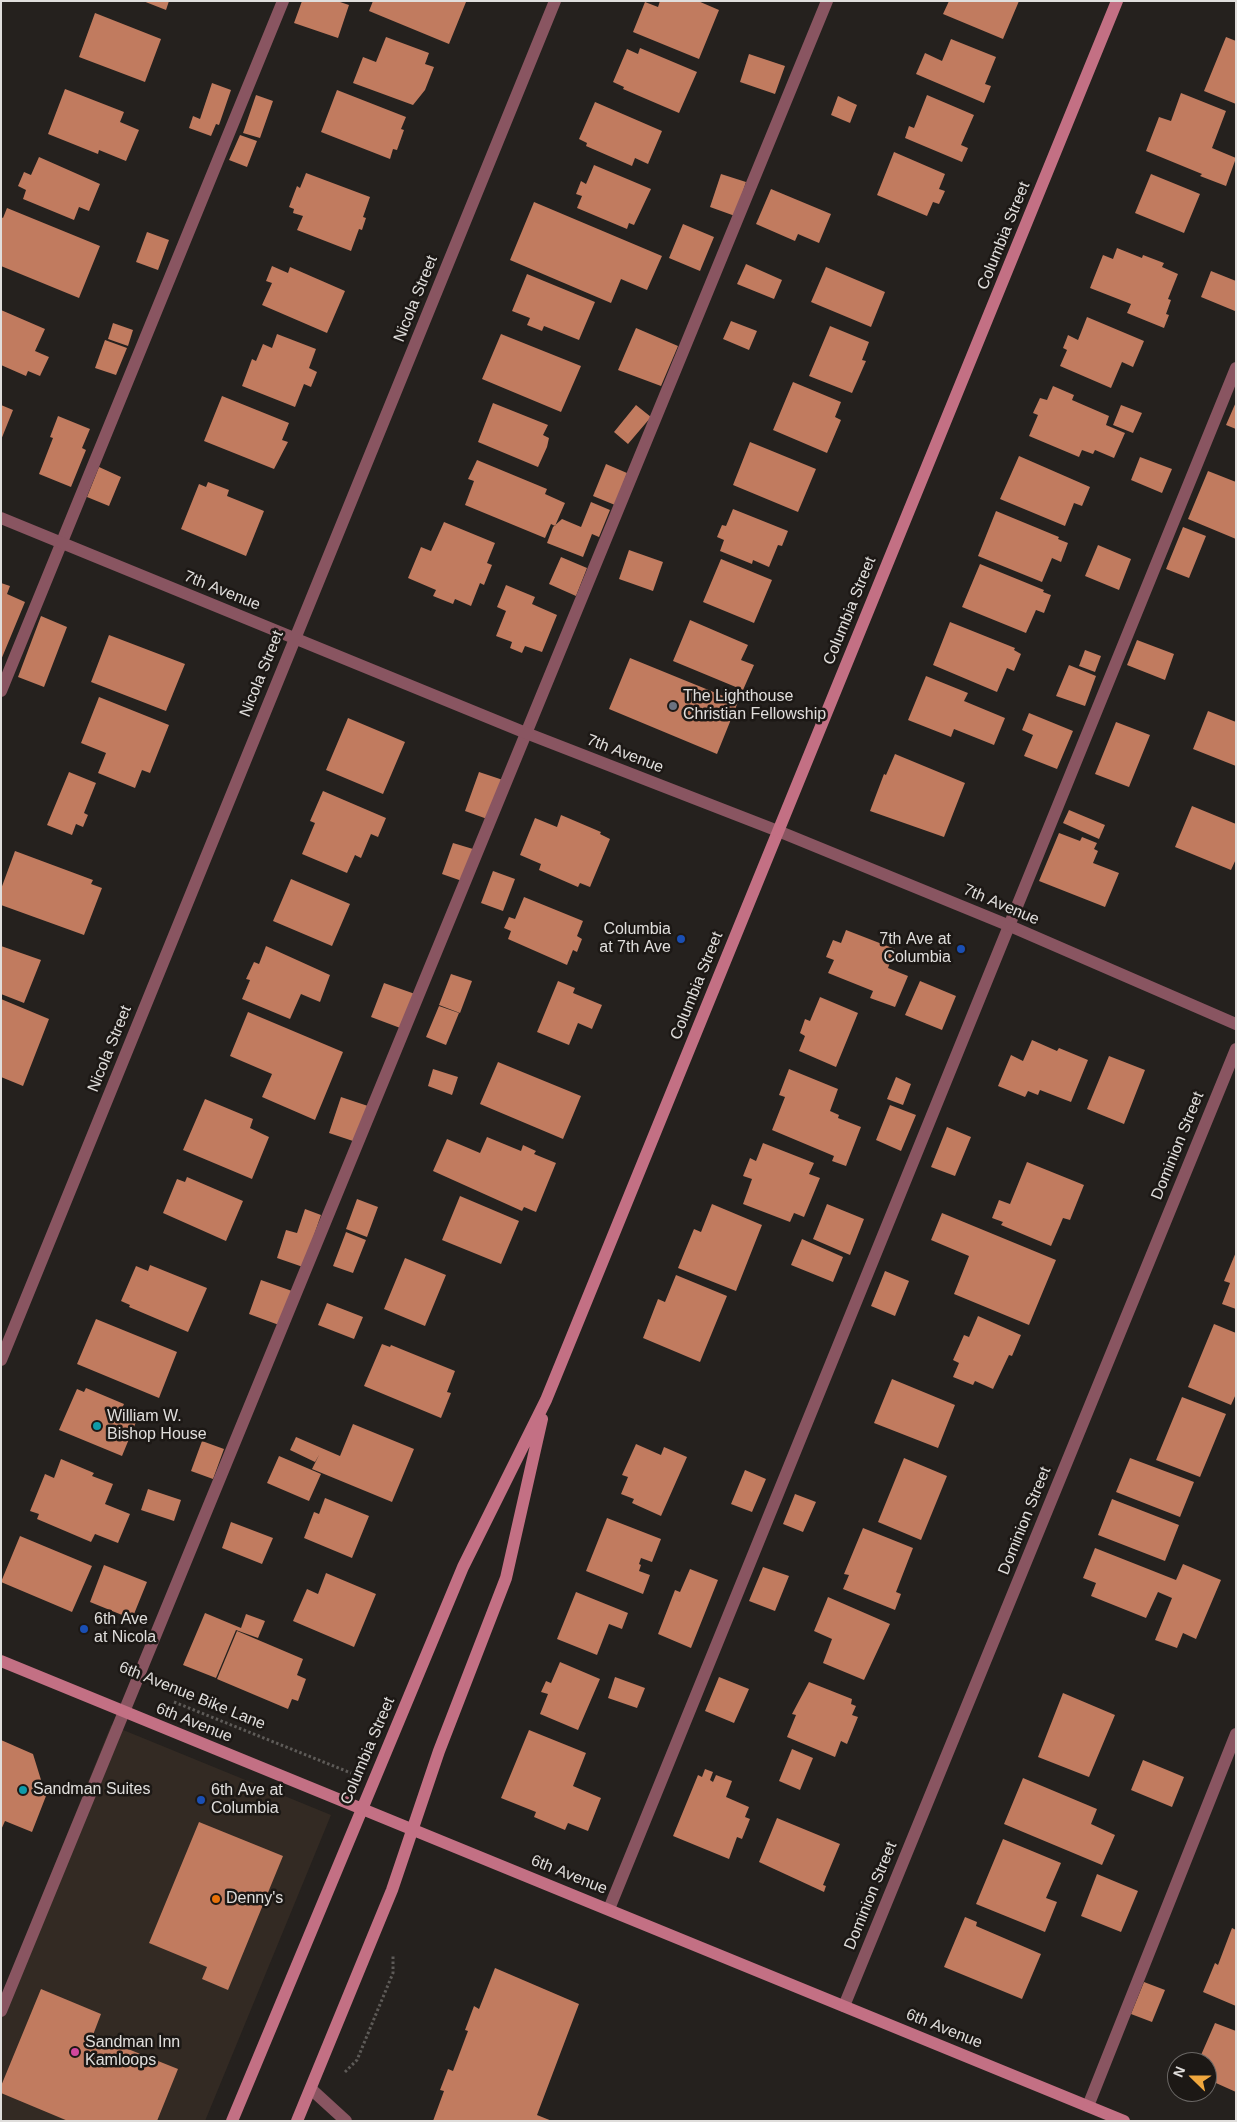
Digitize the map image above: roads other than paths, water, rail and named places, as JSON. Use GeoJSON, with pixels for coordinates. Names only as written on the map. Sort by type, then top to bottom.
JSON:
{"type":"FeatureCollection","features":[{"type":"Feature","properties":{"kind":"main road","name":"Columbia Street"},"geometry":{"type":"LineString","coordinates":[[232,2121],[361,1807],[463,1567],[546,1400],[1117,1]]}},
{"type":"Feature","properties":{"kind":"main road","name":"Columbia Street"},"geometry":{"type":"LineString","coordinates":[[297,2121],[392,1890],[439,1752],[506,1578],[546,1400]]}},
{"type":"Feature","properties":{"kind":"main road","name":"6th Avenue"},"geometry":{"type":"LineString","coordinates":[[1,1661],[1124,2121]]}},
{"type":"Feature","properties":{"kind":"street"},"geometry":{"type":"LineString","coordinates":[[1,691],[283,1]]}},
{"type":"Feature","properties":{"kind":"street","name":"Nicola Street"},"geometry":{"type":"LineString","coordinates":[[1,1360],[555,1]]}},
{"type":"Feature","properties":{"kind":"street"},"geometry":{"type":"LineString","coordinates":[[1,2011],[827,1]]}},
{"type":"Feature","properties":{"kind":"street"},"geometry":{"type":"LineString","coordinates":[[609,1909],[1236,368]]}},
{"type":"Feature","properties":{"kind":"street","name":"7th Avenue"},"geometry":{"type":"LineString","coordinates":[[1,518],[526,733],[778,831],[1010,926],[1236,1024]]}},
{"type":"Feature","properties":{"kind":"street","name":"Dominion Street"},"geometry":{"type":"LineString","coordinates":[[844,2006],[1236,1049]]}},
{"type":"Feature","properties":{"kind":"street"},"geometry":{"type":"LineString","coordinates":[[1088,2106],[1236,1734]]}},
{"type":"Feature","properties":{"kind":"street"},"geometry":{"type":"LineString","coordinates":[[311,2089],[346,2121]]}},
{"type":"Feature","properties":{"kind":"place","name":"The Lighthouse Christian Fellowship"},"geometry":{"type":"Point","coordinates":[673,706]}},
{"type":"Feature","properties":{"kind":"place","name":"Columbia at 7th Ave"},"geometry":{"type":"Point","coordinates":[681,939]}},
{"type":"Feature","properties":{"kind":"place","name":"7th Ave at Columbia"},"geometry":{"type":"Point","coordinates":[961,949]}},
{"type":"Feature","properties":{"kind":"place","name":"William W. Bishop House"},"geometry":{"type":"Point","coordinates":[97,1426]}},
{"type":"Feature","properties":{"kind":"place","name":"6th Ave at Nicola"},"geometry":{"type":"Point","coordinates":[84,1629]}},
{"type":"Feature","properties":{"kind":"place","name":"Sandman Suites"},"geometry":{"type":"Point","coordinates":[23,1790]}},
{"type":"Feature","properties":{"kind":"place","name":"6th Ave at Columbia"},"geometry":{"type":"Point","coordinates":[201,1800]}},
{"type":"Feature","properties":{"kind":"place","name":"Denny's"},"geometry":{"type":"Point","coordinates":[216,1899]}},
{"type":"Feature","properties":{"kind":"place","name":"Sandman Inn Kamloops"},"geometry":{"type":"Point","coordinates":[75,2052]}}]}
